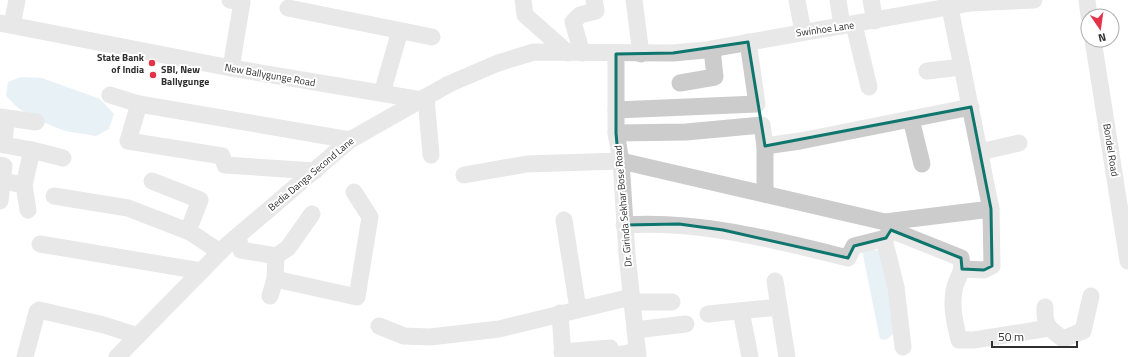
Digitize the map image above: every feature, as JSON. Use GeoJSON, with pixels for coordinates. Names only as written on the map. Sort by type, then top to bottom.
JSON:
{"type":"FeatureCollection","features":[{"type":"Feature","properties":{"kind":"street"},"geometry":{"type":"LineString","coordinates":[[6,24],[17,0]]}},
{"type":"Feature","properties":{"kind":"street"},"geometry":{"type":"LineString","coordinates":[[230,0],[242,2],[231,68]]}},
{"type":"Feature","properties":{"kind":"street"},"geometry":{"type":"LineString","coordinates":[[523,0],[525,15],[575,53]]}},
{"type":"Feature","properties":{"kind":"street"},"geometry":{"type":"LineString","coordinates":[[575,53],[573,22],[580,15],[596,11],[594,0]]}},
{"type":"Feature","properties":{"kind":"street"},"geometry":{"type":"LineString","coordinates":[[634,0],[641,54]]}},
{"type":"Feature","properties":{"kind":"street"},"geometry":{"type":"LineString","coordinates":[[797,0],[803,32]]}},
{"type":"Feature","properties":{"kind":"street"},"geometry":{"type":"LineString","coordinates":[[838,0],[869,87]]}},
{"type":"Feature","properties":{"kind":"street"},"geometry":{"type":"LineString","coordinates":[[871,0],[875,21]]}},
{"type":"Feature","properties":{"kind":"street","name":"Swinhoe Lane"},"geometry":{"type":"LineString","coordinates":[[616,54],[673,53],[712,49],[803,32],[848,26],[950,8],[971,3],[1034,0]]}},
{"type":"Feature","properties":{"kind":"street"},"geometry":{"type":"LineString","coordinates":[[288,8],[432,38]]}},
{"type":"Feature","properties":{"kind":"street"},"geometry":{"type":"LineString","coordinates":[[950,8],[991,209],[992,266],[984,270],[962,269]]}},
{"type":"Feature","properties":{"kind":"street","name":"New Ballygunge Road"},"geometry":{"type":"LineString","coordinates":[[6,24],[231,68],[424,99]]}},
{"type":"Feature","properties":{"kind":"street"},"geometry":{"type":"LineString","coordinates":[[382,93],[400,31]]}},
{"type":"Feature","properties":{"kind":"street"},"geometry":{"type":"LineString","coordinates":[[748,42],[765,146],[765,194]]}},
{"type":"Feature","properties":{"kind":"street","name":"Bondel Road"},"geometry":{"type":"LineString","coordinates":[[1094,48],[1128,261]]}},
{"type":"Feature","properties":{"kind":"street"},"geometry":{"type":"LineString","coordinates":[[680,83],[715,77],[712,49]]}},
{"type":"Feature","properties":{"kind":"street","name":"Bedia Danga Second Lane"},"geometry":{"type":"LineString","coordinates":[[117,357],[135,345],[201,271],[220,252],[350,140],[450,84],[511,58],[534,52],[616,54]]}},
{"type":"Feature","properties":{"kind":"street","name":"Dr. Girinda Sekhar Bose Road"},"geometry":{"type":"LineString","coordinates":[[616,54],[616,133],[620,160],[624,225],[638,354]]}},
{"type":"Feature","properties":{"kind":"street"},"geometry":{"type":"LineString","coordinates":[[927,71],[962,67]]}},
{"type":"Feature","properties":{"kind":"street"},"geometry":{"type":"LineString","coordinates":[[110,96],[139,104],[350,140]]}},
{"type":"Feature","properties":{"kind":"street"},"geometry":{"type":"LineString","coordinates":[[424,99],[432,155]]}},
{"type":"Feature","properties":{"kind":"street"},"geometry":{"type":"LineString","coordinates":[[139,104],[128,141],[222,156],[225,165],[315,170]]}},
{"type":"Feature","properties":{"kind":"street"},"geometry":{"type":"LineString","coordinates":[[616,110],[757,104]]}},
{"type":"Feature","properties":{"kind":"street"},"geometry":{"type":"LineString","coordinates":[[765,146],[800,141],[971,107]]}},
{"type":"Feature","properties":{"kind":"street"},"geometry":{"type":"LineString","coordinates":[[36,122],[3,118],[4,145],[63,158]]}},
{"type":"Feature","properties":{"kind":"street"},"geometry":{"type":"LineString","coordinates":[[911,119],[922,164]]}},
{"type":"Feature","properties":{"kind":"street"},"geometry":{"type":"LineString","coordinates":[[616,133],[686,132],[762,125]]}},
{"type":"Feature","properties":{"kind":"street"},"geometry":{"type":"LineString","coordinates":[[980,152],[1019,143]]}},
{"type":"Feature","properties":{"kind":"street"},"geometry":{"type":"LineString","coordinates":[[28,210],[25,178],[32,150]]}},
{"type":"Feature","properties":{"kind":"street"},"geometry":{"type":"LineString","coordinates":[[464,175],[528,164],[620,160],[765,194],[887,230],[961,258],[962,269],[954,290],[952,314],[959,340],[974,340],[1050,328]]}},
{"type":"Feature","properties":{"kind":"street"},"geometry":{"type":"LineString","coordinates":[[2,166],[25,178]]}},
{"type":"Feature","properties":{"kind":"street"},"geometry":{"type":"LineString","coordinates":[[152,182],[200,200],[188,231]]}},
{"type":"Feature","properties":{"kind":"street"},"geometry":{"type":"LineString","coordinates":[[275,279],[357,297],[370,217],[354,192]]}},
{"type":"Feature","properties":{"kind":"street"},"geometry":{"type":"LineString","coordinates":[[54,196],[128,208],[188,231],[220,252]]}},
{"type":"Feature","properties":{"kind":"street"},"geometry":{"type":"LineString","coordinates":[[624,225],[671,224],[723,230],[848,258],[854,246],[887,230],[991,209]]}},
{"type":"Feature","properties":{"kind":"street"},"geometry":{"type":"LineString","coordinates":[[238,236],[241,250],[276,256],[288,248],[312,214]]}},
{"type":"Feature","properties":{"kind":"street"},"geometry":{"type":"LineString","coordinates":[[564,220],[578,309]]}},
{"type":"Feature","properties":{"kind":"street"},"geometry":{"type":"LineString","coordinates":[[887,230],[903,346]]}},
{"type":"Feature","properties":{"kind":"street"},"geometry":{"type":"LineString","coordinates":[[40,244],[201,271]]}},
{"type":"Feature","properties":{"kind":"street"},"geometry":{"type":"LineString","coordinates":[[270,296],[275,279],[276,256]]}},
{"type":"Feature","properties":{"kind":"street"},"geometry":{"type":"LineString","coordinates":[[775,281],[784,356]]}},
{"type":"Feature","properties":{"kind":"street"},"geometry":{"type":"LineString","coordinates":[[1046,307],[1045,318],[1050,328],[1063,339],[1083,331],[1091,296]]}},
{"type":"Feature","properties":{"kind":"street"},"geometry":{"type":"LineString","coordinates":[[379,326],[404,336],[430,337],[499,329],[560,313],[632,299],[672,302]]}},
{"type":"Feature","properties":{"kind":"street"},"geometry":{"type":"LineString","coordinates":[[708,314],[779,307]]}},
{"type":"Feature","properties":{"kind":"street"},"geometry":{"type":"LineString","coordinates":[[25,357],[36,312],[39,310],[104,325],[135,345]]}},
{"type":"Feature","properties":{"kind":"street"},"geometry":{"type":"LineString","coordinates":[[741,311],[750,357]]}},
{"type":"Feature","properties":{"kind":"street"},"geometry":{"type":"LineString","coordinates":[[560,313],[562,354],[610,348],[613,356],[638,354]]}},
{"type":"Feature","properties":{"kind":"street"},"geometry":{"type":"LineString","coordinates":[[635,330],[686,324]]}},
{"type":"Feature","properties":{"kind":"highlighted area"},"geometry":{"type":"Polygon","coordinates":[[[748,42],[765,146],[971,107],[991,209],[992,266],[984,270],[962,269],[961,258],[891,230],[886,238],[854,246],[848,258],[723,230],[679,224],[624,225],[616,133],[616,54],[673,53],[748,42]]]}},
{"type":"Feature","properties":{"kind":"water"},"geometry":{"type":"Polygon","coordinates":[[[21,77],[42,78],[100,99],[114,114],[109,129],[96,136],[65,131],[40,121],[18,108],[6,96],[8,82],[21,77]]]}},
{"type":"Feature","properties":{"kind":"water"},"geometry":{"type":"Polygon","coordinates":[[[862,250],[885,250],[899,329],[886,340],[880,339],[862,250]]]}},
{"type":"Feature","properties":{"kind":"place","name":"State Bank of India"},"geometry":{"type":"Point","coordinates":[152,63]}},
{"type":"Feature","properties":{"kind":"place","name":"SBI, New Ballygunge"},"geometry":{"type":"Point","coordinates":[153,75]}}]}
